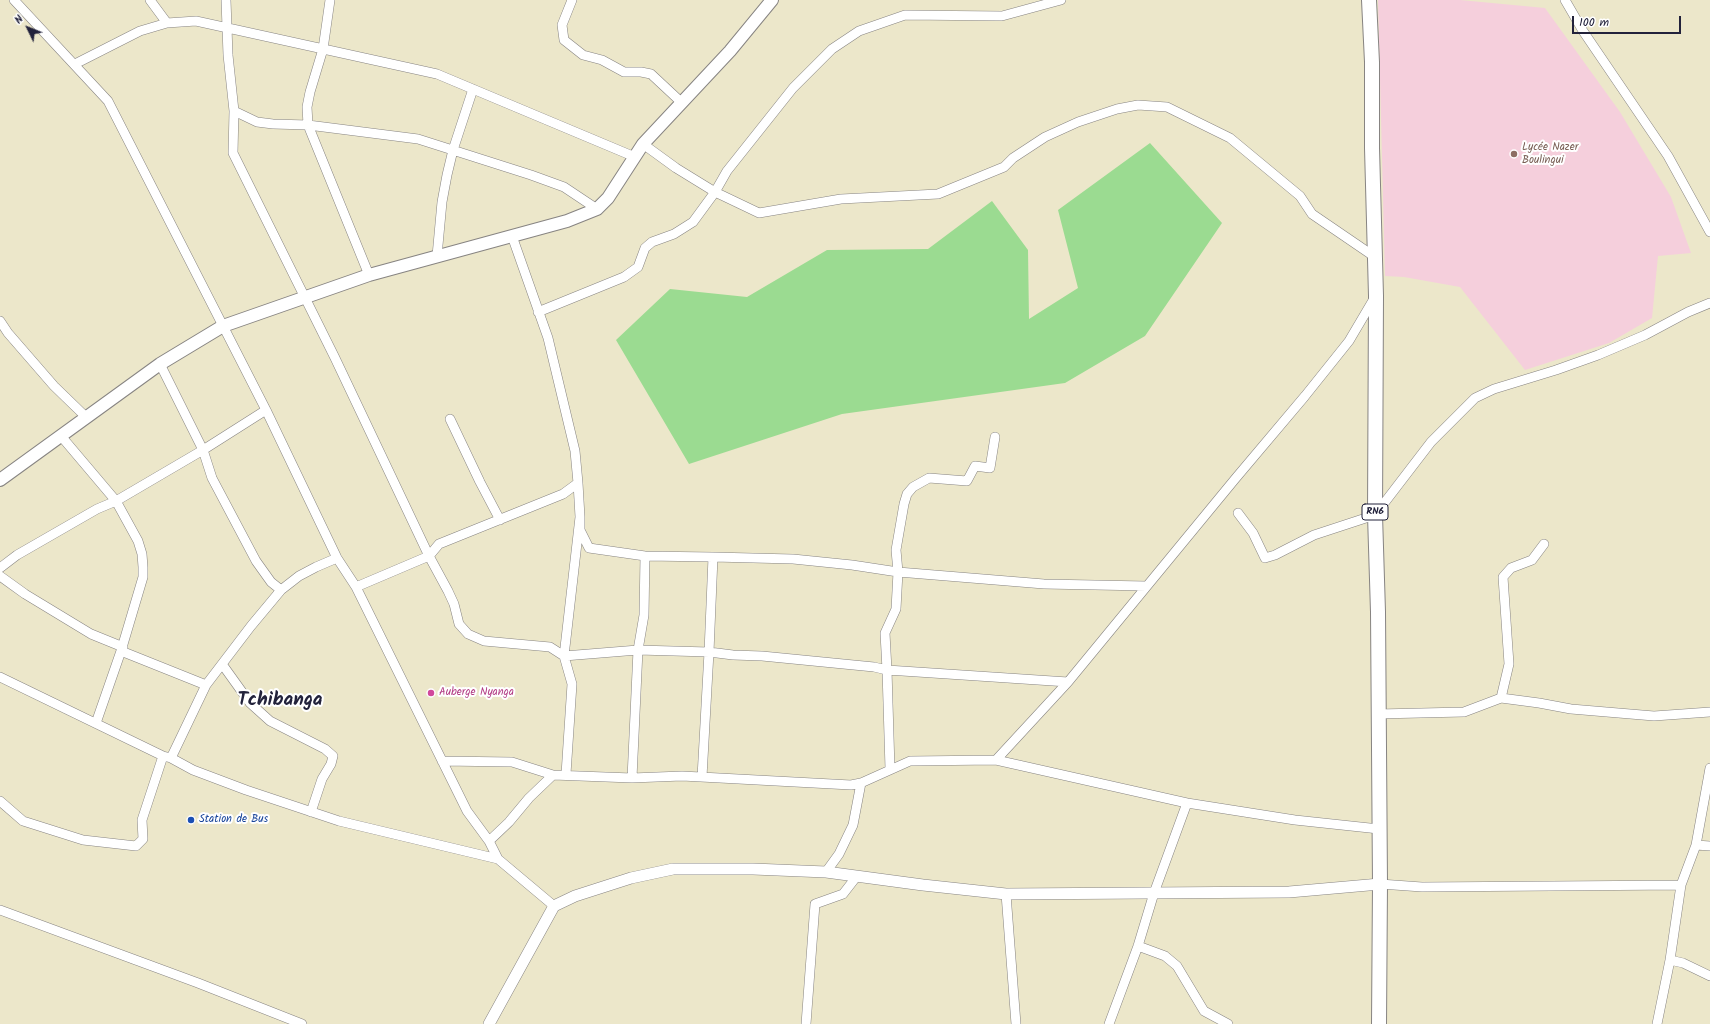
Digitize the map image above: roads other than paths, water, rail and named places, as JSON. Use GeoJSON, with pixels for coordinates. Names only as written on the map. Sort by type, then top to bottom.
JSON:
{"type":"FeatureCollection","features":[{"type":"Feature","properties":{"kind":"highway","name":"RN6"},"geometry":{"type":"LineString","coordinates":[[1370,0],[1376,296],[1375,515],[1380,884],[1379,1024]]}},
{"type":"Feature","properties":{"kind":"main road"},"geometry":{"type":"LineString","coordinates":[[0,480],[160,364],[223,326],[370,275],[567,221],[597,209],[608,198],[643,144],[730,50],[772,0]]}},
{"type":"Feature","properties":{"kind":"street"},"geometry":{"type":"LineString","coordinates":[[14,0],[108,101],[266,410],[337,558],[356,587],[467,811],[489,841],[498,859],[554,906]]}},
{"type":"Feature","properties":{"kind":"street"},"geometry":{"type":"LineString","coordinates":[[150,0],[167,23]]}},
{"type":"Feature","properties":{"kind":"street"},"geometry":{"type":"LineString","coordinates":[[226,0],[228,55],[234,111],[233,153],[305,297],[429,556],[454,604],[459,624],[468,634],[484,641],[550,647],[564,656],[638,650],[709,652],[874,667],[887,670],[1068,682]]}},
{"type":"Feature","properties":{"kind":"street"},"geometry":{"type":"LineString","coordinates":[[330,0],[323,49],[307,107],[308,125],[370,275]]}},
{"type":"Feature","properties":{"kind":"street"},"geometry":{"type":"LineString","coordinates":[[572,0],[562,25],[564,40],[583,55],[602,60],[624,72],[641,72],[651,74],[681,102]]}},
{"type":"Feature","properties":{"kind":"street"},"geometry":{"type":"LineString","coordinates":[[538,312],[624,277],[638,268],[645,248],[652,242],[674,234],[693,222],[728,171],[793,88],[832,49],[860,31],[905,15],[1002,16],[1062,0]]}},
{"type":"Feature","properties":{"kind":"street"},"geometry":{"type":"LineString","coordinates":[[1565,0],[1583,31],[1668,156],[1710,232]]}},
{"type":"Feature","properties":{"kind":"street"},"geometry":{"type":"LineString","coordinates":[[75,64],[140,31],[167,23],[196,21],[437,74],[635,157]]}},
{"type":"Feature","properties":{"kind":"street"},"geometry":{"type":"LineString","coordinates":[[437,256],[442,202],[453,150],[473,88]]}},
{"type":"Feature","properties":{"kind":"street"},"geometry":{"type":"LineString","coordinates":[[643,144],[696,181],[715,192],[759,213],[841,199],[938,194],[1004,167],[1013,158],[1045,137],[1078,122],[1117,109],[1138,105],[1167,107],[1230,138],[1300,196],[1312,214],[1375,257]]}},
{"type":"Feature","properties":{"kind":"street"},"geometry":{"type":"LineString","coordinates":[[234,111],[257,122],[308,125],[418,139],[531,174],[564,187],[597,209]]}},
{"type":"Feature","properties":{"kind":"street"},"geometry":{"type":"LineString","coordinates":[[512,236],[548,338],[576,451],[580,530],[589,548],[646,556],[793,559],[852,565],[898,572],[1044,584],[1146,586]]}},
{"type":"Feature","properties":{"kind":"street"},"geometry":{"type":"LineString","coordinates":[[996,760],[1068,682],[1305,396],[1349,341],[1376,296]]}},
{"type":"Feature","properties":{"kind":"street"},"geometry":{"type":"LineString","coordinates":[[1238,513],[1253,533],[1265,558],[1275,555],[1314,535],[1375,515],[1430,442],[1475,398],[1494,389],[1556,370],[1598,355],[1645,335],[1710,302]]}},
{"type":"Feature","properties":{"kind":"street"},"geometry":{"type":"LineString","coordinates":[[0,321],[8,333],[54,386],[86,417]]}},
{"type":"Feature","properties":{"kind":"street"},"geometry":{"type":"LineString","coordinates":[[160,364],[202,450],[212,478],[256,561],[271,582],[281,590]]}},
{"type":"Feature","properties":{"kind":"street"},"geometry":{"type":"LineString","coordinates":[[0,568],[17,555],[97,509],[116,501],[266,410]]}},
{"type":"Feature","properties":{"kind":"street"},"geometry":{"type":"LineString","coordinates":[[450,419],[500,520]]}},
{"type":"Feature","properties":{"kind":"street"},"geometry":{"type":"LineString","coordinates":[[61,436],[116,501],[138,541],[142,554],[143,567],[141,584],[122,649],[96,723]]}},
{"type":"Feature","properties":{"kind":"street"},"geometry":{"type":"LineString","coordinates":[[890,769],[885,633],[896,609],[898,572],[896,550],[907,494],[913,487],[929,478],[967,481],[975,466],[990,468],[995,437]]}},
{"type":"Feature","properties":{"kind":"street"},"geometry":{"type":"LineString","coordinates":[[356,587],[429,556],[439,544],[563,494],[578,483]]}},
{"type":"Feature","properties":{"kind":"street"},"geometry":{"type":"LineString","coordinates":[[566,774],[572,684],[564,656],[580,517]]}},
{"type":"Feature","properties":{"kind":"street"},"geometry":{"type":"LineString","coordinates":[[1500,698],[1509,664],[1503,578],[1511,568],[1532,560],[1544,544]]}},
{"type":"Feature","properties":{"kind":"street"},"geometry":{"type":"LineString","coordinates":[[632,778],[638,650],[644,615],[646,556]]}},
{"type":"Feature","properties":{"kind":"street"},"geometry":{"type":"LineString","coordinates":[[702,778],[714,557]]}},
{"type":"Feature","properties":{"kind":"street"},"geometry":{"type":"LineString","coordinates":[[0,801],[23,821],[83,840],[136,846],[143,839],[142,820],[167,757],[206,685],[281,590],[299,576],[337,558]]}},
{"type":"Feature","properties":{"kind":"street"},"geometry":{"type":"LineString","coordinates":[[0,576],[25,594],[91,634],[206,685]]}},
{"type":"Feature","properties":{"kind":"street"},"geometry":{"type":"LineString","coordinates":[[222,664],[250,703],[270,721],[325,749],[333,756],[331,764],[322,779],[311,812]]}},
{"type":"Feature","properties":{"kind":"street"},"geometry":{"type":"LineString","coordinates":[[0,677],[4,685],[96,723],[193,770],[246,790],[339,822],[498,859]]}},
{"type":"Feature","properties":{"kind":"street"},"geometry":{"type":"LineString","coordinates":[[1378,714],[1464,712],[1500,698],[1571,709],[1654,716],[1710,712]]}},
{"type":"Feature","properties":{"kind":"street"},"geometry":{"type":"LineString","coordinates":[[442,761],[512,762],[553,775],[566,774],[632,778],[682,776],[851,785],[861,783],[910,761],[996,760],[1187,803],[1295,820],[1379,829]]}},
{"type":"Feature","properties":{"kind":"street"},"geometry":{"type":"LineString","coordinates":[[1657,1024],[1670,960],[1681,885],[1696,845],[1710,768]]}},
{"type":"Feature","properties":{"kind":"street"},"geometry":{"type":"LineString","coordinates":[[489,841],[509,822],[529,798],[553,775]]}},
{"type":"Feature","properties":{"kind":"street"},"geometry":{"type":"LineString","coordinates":[[826,872],[839,854],[853,825],[861,783]]}},
{"type":"Feature","properties":{"kind":"street"},"geometry":{"type":"LineString","coordinates":[[1109,1024],[1138,946],[1154,893],[1187,803]]}},
{"type":"Feature","properties":{"kind":"street"},"geometry":{"type":"LineString","coordinates":[[1696,845],[1710,846]]}},
{"type":"Feature","properties":{"kind":"street"},"geometry":{"type":"LineString","coordinates":[[489,1024],[554,906],[575,896],[631,878],[673,869],[753,869],[826,872],[1006,894],[1289,892],[1380,884],[1422,887],[1681,885]]}},
{"type":"Feature","properties":{"kind":"street"},"geometry":{"type":"LineString","coordinates":[[806,1024],[815,904],[842,894],[858,876]]}},
{"type":"Feature","properties":{"kind":"street"},"geometry":{"type":"LineString","coordinates":[[1006,894],[1016,1024]]}},
{"type":"Feature","properties":{"kind":"street"},"geometry":{"type":"LineString","coordinates":[[0,910],[198,983],[302,1024]]}},
{"type":"Feature","properties":{"kind":"street"},"geometry":{"type":"LineString","coordinates":[[1138,946],[1165,956],[1177,966],[1204,1011],[1228,1024]]}},
{"type":"Feature","properties":{"kind":"street"},"geometry":{"type":"LineString","coordinates":[[1670,960],[1710,976]]}},
{"type":"Feature","properties":{"kind":"place","name":"Lycée Nazer Boulingui"},"geometry":{"type":"Point","coordinates":[1514,154]}},
{"type":"Feature","properties":{"kind":"place","name":"Auberge Nyanga"},"geometry":{"type":"Point","coordinates":[431,693]}},
{"type":"Feature","properties":{"kind":"place","name":"Station de Bus"},"geometry":{"type":"Point","coordinates":[191,820]}},
{"type":"Feature","properties":{"kind":"district","name":"Tchibanga"},"geometry":{"type":"Point","coordinates":[280,702]}}]}
